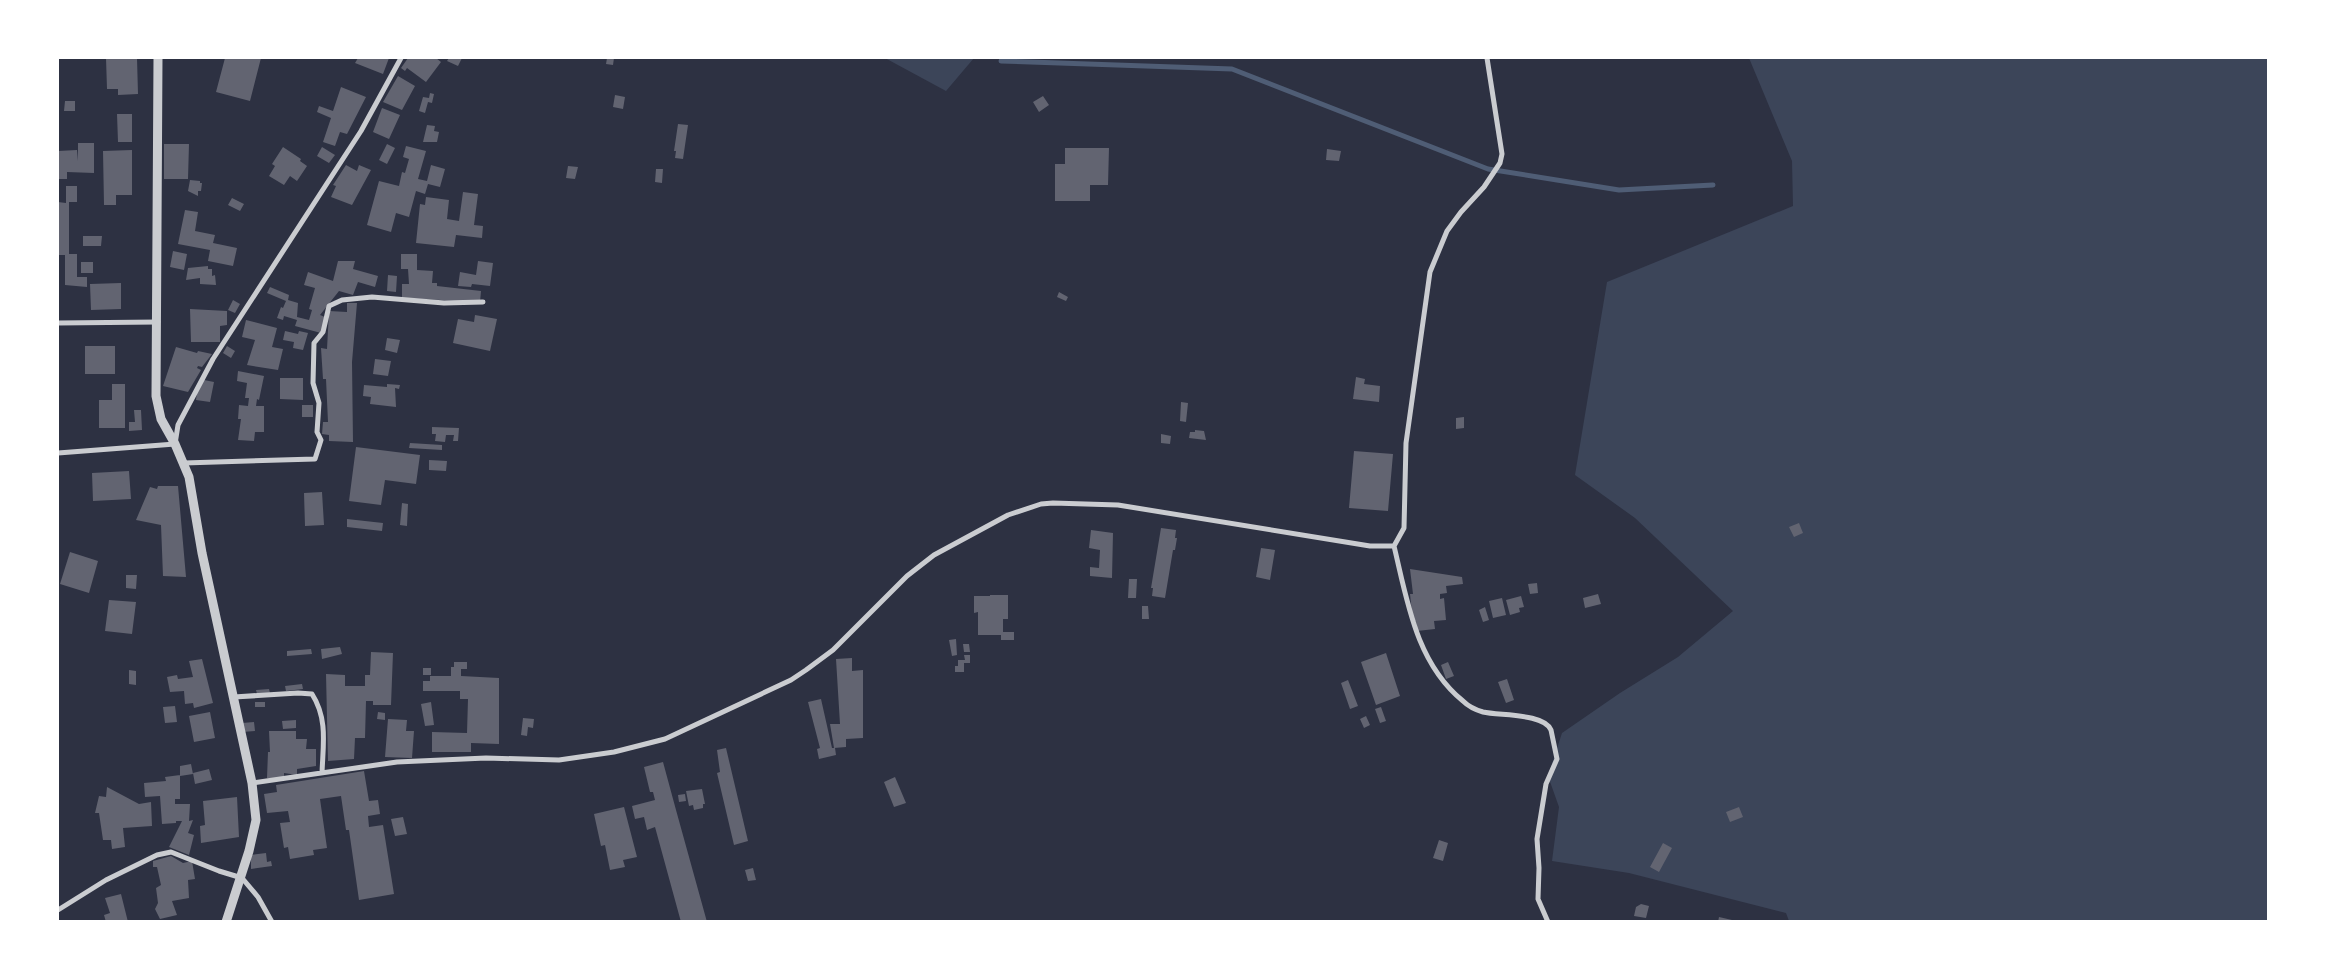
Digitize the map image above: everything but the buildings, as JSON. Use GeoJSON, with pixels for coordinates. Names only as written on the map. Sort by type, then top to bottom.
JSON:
{"type":"FeatureCollection","features":[{"type":"Feature","properties":{"kind":"street"},"geometry":{"type":"LineString","coordinates":[[158,58],[158,322],[156,396],[161,419],[176,444],[189,477],[202,553],[252,784],[256,820],[242,878],[226,922]]}},
{"type":"Feature","properties":{"kind":"street"},"geometry":{"type":"LineString","coordinates":[[176,444],[178,425],[213,359],[361,131],[401,58]]}},
{"type":"Feature","properties":{"kind":"street"},"geometry":{"type":"LineString","coordinates":[[1487,58],[1502,154],[1500,163],[1492,177],[1447,232],[1430,272],[1406,443],[1404,528],[1394,546],[1410,616],[1421,645],[1447,685],[1463,701],[1482,712],[1539,719],[1550,726],[1552,730],[1557,759],[1546,784],[1537,839],[1539,868],[1538,899],[1548,922]]}},
{"type":"Feature","properties":{"kind":"street"},"geometry":{"type":"LineString","coordinates":[[184,462],[315,458],[321,438],[317,432],[319,403],[312,383],[314,343],[323,332],[327,310],[334,302],[349,298],[372,297],[444,303],[483,302]]}},
{"type":"Feature","properties":{"kind":"street"},"geometry":{"type":"LineString","coordinates":[[58,323],[158,322]]}},
{"type":"Feature","properties":{"kind":"street"},"geometry":{"type":"LineString","coordinates":[[58,453],[176,444]]}},
{"type":"Feature","properties":{"kind":"street"},"geometry":{"type":"LineString","coordinates":[[252,784],[418,760],[486,758],[559,760],[614,752],[665,740],[791,680],[833,650],[907,576],[934,555],[1008,514],[1041,504],[1118,505],[1370,546],[1394,546]]}},
{"type":"Feature","properties":{"kind":"street"},"geometry":{"type":"LineString","coordinates":[[234,697],[298,693],[312,694],[324,720],[322,773]]}},
{"type":"Feature","properties":{"kind":"street"},"geometry":{"type":"LineString","coordinates":[[58,910],[106,880],[157,855],[171,852],[242,878],[258,897],[272,922]]}},
{"type":"Feature","properties":{"kind":"shaded area"},"geometry":{"type":"Polygon","coordinates":[[[885,58],[974,58],[946,91],[885,58]]]}},
{"type":"Feature","properties":{"kind":"shaded area"},"geometry":{"type":"Polygon","coordinates":[[[1749,58],[2268,58],[2268,921],[1789,921],[1786,913],[1629,873],[1552,861],[1559,807],[1548,776],[1562,733],[1620,693],[1678,657],[1733,611],[1635,518],[1575,475],[1607,282],[1793,206],[1792,161],[1749,58]]]}},
{"type":"Feature","properties":{"kind":"waterway"},"geometry":{"type":"LineString","coordinates":[[1001,61],[1232,69],[1488,169],[1619,190],[1713,185]]}}]}
